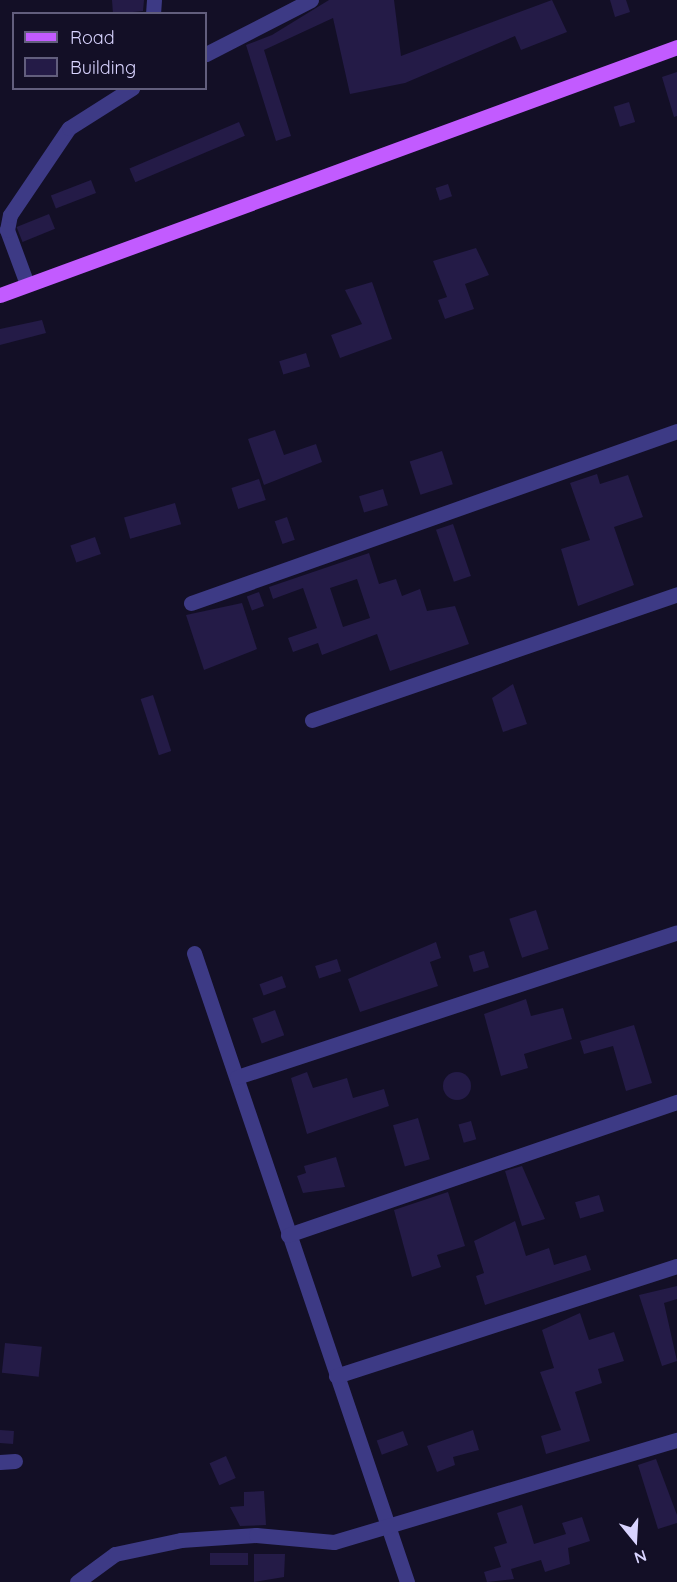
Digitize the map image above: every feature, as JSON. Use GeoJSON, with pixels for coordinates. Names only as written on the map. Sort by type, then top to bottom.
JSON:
{"type":"FeatureCollection","features":[{"type":"Feature","properties":{"kind":"main road"},"geometry":{"type":"LineString","coordinates":[[0,295],[677,47]]}},
{"type":"Feature","properties":{"kind":"street"},"geometry":{"type":"LineString","coordinates":[[207,53],[311,0]]}},
{"type":"Feature","properties":{"kind":"street"},"geometry":{"type":"LineString","coordinates":[[27,284],[7,230],[10,215],[69,128],[132,90]]}},
{"type":"Feature","properties":{"kind":"street"},"geometry":{"type":"LineString","coordinates":[[191,603],[677,431]]}},
{"type":"Feature","properties":{"kind":"street"},"geometry":{"type":"LineString","coordinates":[[312,720],[677,594]]}},
{"type":"Feature","properties":{"kind":"street"},"geometry":{"type":"LineString","coordinates":[[237,1077],[677,932]]}},
{"type":"Feature","properties":{"kind":"street"},"geometry":{"type":"LineString","coordinates":[[194,953],[386,1524],[408,1582]]}},
{"type":"Feature","properties":{"kind":"street"},"geometry":{"type":"LineString","coordinates":[[288,1234],[677,1102]]}},
{"type":"Feature","properties":{"kind":"street"},"geometry":{"type":"LineString","coordinates":[[336,1376],[677,1266]]}},
{"type":"Feature","properties":{"kind":"street"},"geometry":{"type":"LineString","coordinates":[[76,1582],[116,1554],[181,1539],[256,1535],[334,1542],[386,1524],[677,1440]]}},
{"type":"Feature","properties":{"kind":"building"},"geometry":{"type":"Polygon","coordinates":[[[112,0],[144,0],[143,11],[113,12],[112,0]]]}},
{"type":"Feature","properties":{"kind":"building"},"geometry":{"type":"Polygon","coordinates":[[[329,0],[394,0],[401,56],[552,0],[567,32],[521,50],[515,36],[405,83],[350,94],[333,18],[264,50],[291,136],[276,141],[246,45],[272,35],[329,0]]]}},
{"type":"Feature","properties":{"kind":"building"},"geometry":{"type":"Polygon","coordinates":[[[610,0],[626,0],[630,12],[615,17],[610,0]]]}},
{"type":"Feature","properties":{"kind":"building"},"geometry":{"type":"Polygon","coordinates":[[[677,72],[677,116],[674,117],[662,77],[677,72]]]}},
{"type":"Feature","properties":{"kind":"building"},"geometry":{"type":"Polygon","coordinates":[[[629,102],[635,122],[620,127],[614,107],[629,102]]]}},
{"type":"Feature","properties":{"kind":"building"},"geometry":{"type":"Polygon","coordinates":[[[239,122],[245,136],[135,182],[129,168],[239,122]]]}},
{"type":"Feature","properties":{"kind":"building"},"geometry":{"type":"Polygon","coordinates":[[[91,180],[96,193],[56,208],[51,195],[91,180]]]}},
{"type":"Feature","properties":{"kind":"building"},"geometry":{"type":"Polygon","coordinates":[[[448,184],[452,196],[440,200],[436,188],[448,184]]]}},
{"type":"Feature","properties":{"kind":"building"},"geometry":{"type":"Polygon","coordinates":[[[49,214],[55,229],[23,242],[17,227],[49,214]]]}},
{"type":"Feature","properties":{"kind":"building"},"geometry":{"type":"Polygon","coordinates":[[[476,248],[489,275],[465,284],[474,309],[445,319],[438,300],[447,297],[433,261],[476,248]]]}},
{"type":"Feature","properties":{"kind":"building"},"geometry":{"type":"Polygon","coordinates":[[[372,282],[392,339],[340,358],[331,335],[362,324],[345,290],[372,282]]]}},
{"type":"Feature","properties":{"kind":"building"},"geometry":{"type":"Polygon","coordinates":[[[42,320],[46,333],[0,345],[0,329],[42,320]]]}},
{"type":"Feature","properties":{"kind":"building"},"geometry":{"type":"Polygon","coordinates":[[[306,353],[310,366],[283,375],[279,361],[306,353]]]}},
{"type":"Feature","properties":{"kind":"building"},"geometry":{"type":"Polygon","coordinates":[[[275,430],[284,455],[316,444],[322,462],[264,485],[248,439],[275,430]]]}},
{"type":"Feature","properties":{"kind":"building"},"geometry":{"type":"Polygon","coordinates":[[[442,451],[453,484],[420,495],[410,462],[442,451]]]}},
{"type":"Feature","properties":{"kind":"building"},"geometry":{"type":"Polygon","coordinates":[[[597,474],[600,484],[628,475],[643,517],[614,527],[634,585],[578,606],[561,549],[590,540],[570,483],[597,474]]]}},
{"type":"Feature","properties":{"kind":"building"},"geometry":{"type":"Polygon","coordinates":[[[259,479],[266,500],[238,509],[231,488],[259,479]]]}},
{"type":"Feature","properties":{"kind":"building"},"geometry":{"type":"Polygon","coordinates":[[[383,489],[388,505],[364,513],[359,496],[383,489]]]}},
{"type":"Feature","properties":{"kind":"building"},"geometry":{"type":"Polygon","coordinates":[[[175,503],[181,524],[130,539],[124,518],[175,503]]]}},
{"type":"Feature","properties":{"kind":"building"},"geometry":{"type":"Polygon","coordinates":[[[287,517],[295,540],[283,544],[275,521],[287,517]]]}},
{"type":"Feature","properties":{"kind":"building"},"geometry":{"type":"Polygon","coordinates":[[[453,524],[471,576],[454,582],[436,530],[453,524]]]}},
{"type":"Feature","properties":{"kind":"building"},"geometry":{"type":"Polygon","coordinates":[[[95,537],[101,554],[76,562],[70,545],[95,537]]]}},
{"type":"Feature","properties":{"kind":"building"},"geometry":{"type":"Polygon","coordinates":[[[369,553],[379,584],[396,579],[402,596],[420,589],[427,611],[455,606],[469,644],[390,671],[377,634],[322,655],[318,643],[293,652],[288,638],[317,628],[303,588],[273,599],[269,587],[369,553]],[[357,579],[330,588],[343,627],[370,618],[357,579]]]}},
{"type":"Feature","properties":{"kind":"building"},"geometry":{"type":"Polygon","coordinates":[[[259,592],[264,606],[252,611],[247,596],[259,592]]]}},
{"type":"Feature","properties":{"kind":"building"},"geometry":{"type":"Polygon","coordinates":[[[242,603],[257,649],[204,670],[186,615],[242,603]]]}},
{"type":"Feature","properties":{"kind":"building"},"geometry":{"type":"Polygon","coordinates":[[[513,684],[527,724],[503,732],[492,698],[513,684]]]}},
{"type":"Feature","properties":{"kind":"building"},"geometry":{"type":"Polygon","coordinates":[[[153,695],[171,751],[159,755],[141,699],[153,695]]]}},
{"type":"Feature","properties":{"kind":"building"},"geometry":{"type":"Polygon","coordinates":[[[536,910],[549,949],[522,958],[509,919],[536,910]]]}},
{"type":"Feature","properties":{"kind":"building"},"geometry":{"type":"Polygon","coordinates":[[[436,942],[441,958],[430,962],[438,986],[360,1012],[348,979],[436,942]]]}},
{"type":"Feature","properties":{"kind":"building"},"geometry":{"type":"Polygon","coordinates":[[[484,951],[489,967],[474,972],[469,956],[484,951]]]}},
{"type":"Feature","properties":{"kind":"building"},"geometry":{"type":"Polygon","coordinates":[[[337,959],[341,971],[319,978],[315,966],[337,959]]]}},
{"type":"Feature","properties":{"kind":"building"},"geometry":{"type":"Polygon","coordinates":[[[282,976],[286,987],[264,995],[259,984],[282,976]]]}},
{"type":"Feature","properties":{"kind":"building"},"geometry":{"type":"Polygon","coordinates":[[[526,999],[531,1016],[563,1008],[572,1039],[524,1054],[528,1068],[501,1076],[484,1014],[526,999]]]}},
{"type":"Feature","properties":{"kind":"building"},"geometry":{"type":"Polygon","coordinates":[[[275,1010],[284,1035],[262,1044],[252,1018],[275,1010]]]}},
{"type":"Feature","properties":{"kind":"building"},"geometry":{"type":"Polygon","coordinates":[[[634,1025],[652,1083],[626,1091],[613,1046],[584,1054],[580,1041],[634,1025]]]}},
{"type":"Feature","properties":{"kind":"building"},"geometry":{"type":"Polygon","coordinates":[[[307,1072],[313,1088],[347,1078],[353,1098],[384,1089],[389,1106],[307,1134],[291,1078],[307,1072]]]}},
{"type":"Feature","properties":{"kind":"building"},"geometry":{"type":"Polygon","coordinates":[[[457,1072],[467,1076],[471,1086],[467,1096],[457,1100],[447,1096],[443,1086],[447,1076],[457,1072]]]}},
{"type":"Feature","properties":{"kind":"building"},"geometry":{"type":"Polygon","coordinates":[[[418,1118],[430,1159],[405,1167],[393,1125],[418,1118]]]}},
{"type":"Feature","properties":{"kind":"building"},"geometry":{"type":"Polygon","coordinates":[[[471,1121],[476,1139],[464,1143],[459,1125],[471,1121]]]}},
{"type":"Feature","properties":{"kind":"building"},"geometry":{"type":"Polygon","coordinates":[[[336,1157],[345,1187],[303,1193],[297,1176],[306,1173],[304,1166],[336,1157]]]}},
{"type":"Feature","properties":{"kind":"building"},"geometry":{"type":"Polygon","coordinates":[[[522,1166],[545,1219],[522,1226],[505,1171],[522,1166]]]}},
{"type":"Feature","properties":{"kind":"building"},"geometry":{"type":"Polygon","coordinates":[[[448,1192],[465,1246],[437,1255],[441,1267],[412,1277],[394,1210],[448,1192]]]}},
{"type":"Feature","properties":{"kind":"building"},"geometry":{"type":"Polygon","coordinates":[[[599,1195],[604,1211],[580,1219],[575,1202],[599,1195]]]}},
{"type":"Feature","properties":{"kind":"building"},"geometry":{"type":"Polygon","coordinates":[[[515,1221],[526,1256],[549,1248],[554,1265],[586,1255],[591,1270],[485,1305],[476,1276],[484,1273],[474,1241],[515,1221]]]}},
{"type":"Feature","properties":{"kind":"building"},"geometry":{"type":"Polygon","coordinates":[[[677,1286],[677,1299],[664,1303],[677,1361],[662,1366],[639,1295],[677,1286]]]}},
{"type":"Feature","properties":{"kind":"building"},"geometry":{"type":"Polygon","coordinates":[[[580,1313],[589,1340],[614,1332],[624,1361],[598,1369],[602,1383],[575,1392],[590,1441],[546,1454],[541,1436],[561,1430],[540,1372],[554,1368],[542,1330],[580,1313]]]}},
{"type":"Feature","properties":{"kind":"building"},"geometry":{"type":"Polygon","coordinates":[[[5,1343],[42,1347],[39,1377],[2,1373],[5,1343]]]}},
{"type":"Feature","properties":{"kind":"building"},"geometry":{"type":"Polygon","coordinates":[[[0,1430],[14,1431],[13,1444],[0,1443],[0,1430]]]}},
{"type":"Feature","properties":{"kind":"building"},"geometry":{"type":"Polygon","coordinates":[[[473,1430],[479,1450],[453,1457],[455,1465],[437,1472],[427,1446],[473,1430]]]}},
{"type":"Feature","properties":{"kind":"building"},"geometry":{"type":"Polygon","coordinates":[[[403,1431],[408,1445],[382,1455],[377,1441],[403,1431]]]}},
{"type":"Feature","properties":{"kind":"building"},"geometry":{"type":"Polygon","coordinates":[[[226,1456],[236,1478],[219,1485],[210,1463],[226,1456]]]}},
{"type":"Feature","properties":{"kind":"building"},"geometry":{"type":"Polygon","coordinates":[[[656,1459],[677,1515],[677,1523],[658,1529],[638,1465],[656,1459]]]}},
{"type":"Feature","properties":{"kind":"building"},"geometry":{"type":"Polygon","coordinates":[[[264,1491],[266,1525],[240,1526],[230,1507],[244,1506],[244,1492],[264,1491]]]}},
{"type":"Feature","properties":{"kind":"building"},"geometry":{"type":"Polygon","coordinates":[[[522,1505],[534,1544],[566,1534],[562,1523],[582,1517],[590,1541],[568,1548],[570,1564],[545,1572],[541,1560],[511,1569],[514,1579],[487,1582],[484,1572],[501,1567],[494,1547],[507,1543],[497,1513],[522,1505]]]}},
{"type":"Feature","properties":{"kind":"building"},"geometry":{"type":"Polygon","coordinates":[[[210,1553],[248,1553],[248,1565],[210,1565],[210,1553]]]}},
{"type":"Feature","properties":{"kind":"building"},"geometry":{"type":"Polygon","coordinates":[[[254,1554],[285,1554],[284,1577],[254,1582],[254,1554]]]}}]}
